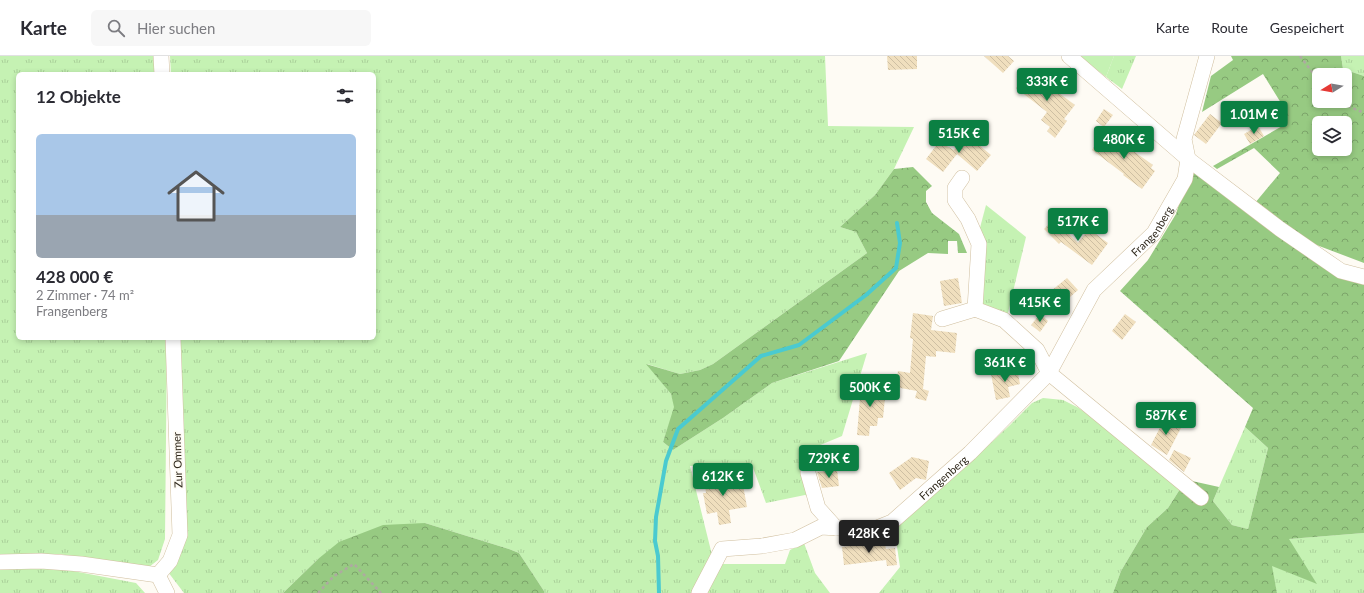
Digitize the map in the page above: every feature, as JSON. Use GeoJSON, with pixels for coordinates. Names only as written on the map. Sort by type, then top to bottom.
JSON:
{"type":"FeatureCollection","features":[{"type":"Feature","properties":{"kind":"street"},"geometry":{"type":"LineString","coordinates":[[161,56],[162,72]]}},
{"type":"Feature","properties":{"kind":"street"},"geometry":{"type":"LineString","coordinates":[[1069,56],[1188,159],[1280,228],[1342,271],[1364,277]]}},
{"type":"Feature","properties":{"kind":"street","name":"Frangenberg"},"geometry":{"type":"LineString","coordinates":[[699,593],[722,549],[762,546],[795,540],[821,527],[872,530],[892,522],[970,453],[1049,373],[1094,290],[1154,233],[1185,179],[1188,159],[1184,139],[1207,56]]}},
{"type":"Feature","properties":{"kind":"street"},"geometry":{"type":"LineString","coordinates":[[962,178],[955,188],[955,200],[968,219],[979,244],[974,309]]}},
{"type":"Feature","properties":{"kind":"street"},"geometry":{"type":"LineString","coordinates":[[942,319],[974,309],[1004,320],[1037,350],[1049,373],[1201,498]]}},
{"type":"Feature","properties":{"kind":"street","name":"Zur Ommer"},"geometry":{"type":"LineString","coordinates":[[158,575],[170,561],[180,535],[173,340]]}},
{"type":"Feature","properties":{"kind":"street"},"geometry":{"type":"LineString","coordinates":[[813,461],[808,466],[808,472],[818,508],[836,528]]}},
{"type":"Feature","properties":{"kind":"street"},"geometry":{"type":"LineString","coordinates":[[0,562],[41,561],[81,564],[158,575],[167,593]]}},
{"type":"Feature","properties":{"kind":"path"},"geometry":{"type":"LineString","coordinates":[[1300,56],[1312,72]]}},
{"type":"Feature","properties":{"kind":"path"},"geometry":{"type":"LineString","coordinates":[[1352,108],[1364,113]]}},
{"type":"Feature","properties":{"kind":"path"},"geometry":{"type":"LineString","coordinates":[[318,593],[334,576],[354,564],[381,593]]}},
{"type":"Feature","properties":{"kind":"green space"},"geometry":{"type":"Polygon","coordinates":[[[0,56],[159,56],[160,72],[16,72],[16,340],[167,340],[165,539],[158,560],[149,567],[131,568],[60,554],[0,557],[0,56]]]}},
{"type":"Feature","properties":{"kind":"green space"},"geometry":{"type":"Polygon","coordinates":[[[170,56],[825,56],[828,126],[914,127],[894,169],[875,195],[840,227],[856,232],[867,253],[713,364],[700,370],[680,374],[647,364],[671,394],[675,407],[663,442],[673,450],[723,418],[772,383],[867,353],[842,436],[801,453],[805,479],[815,500],[805,495],[766,503],[752,465],[690,466],[713,559],[717,564],[785,564],[790,550],[804,543],[815,573],[830,593],[544,593],[519,553],[425,523],[318,559],[283,593],[184,593],[168,572],[172,563],[180,340],[376,340],[376,72],[171,72],[170,56]]]}},
{"type":"Feature","properties":{"kind":"green space"},"geometry":{"type":"Polygon","coordinates":[[[1079,56],[1114,56],[1106,77],[1079,56]]]}},
{"type":"Feature","properties":{"kind":"green space"},"geometry":{"type":"Polygon","coordinates":[[[1114,56],[1136,56],[1122,89],[1106,77],[1114,56]]]}},
{"type":"Feature","properties":{"kind":"green space"},"geometry":{"type":"Polygon","coordinates":[[[1231,56],[1341,56],[1343,68],[1312,68],[1312,108],[1352,108],[1352,72],[1364,76],[1364,263],[1306,241],[1255,203],[1280,173],[1254,148],[1217,169],[1213,166],[1284,125],[1270,109],[1281,103],[1263,74],[1202,112],[1211,76],[1233,60],[1231,56]]]}},
{"type":"Feature","properties":{"kind":"green space"},"geometry":{"type":"Polygon","coordinates":[[[1341,56],[1364,56],[1364,76],[1352,72],[1352,68],[1343,68],[1341,56]]]}},
{"type":"Feature","properties":{"kind":"green space"},"geometry":{"type":"Polygon","coordinates":[[[913,167],[932,186],[926,191],[926,202],[932,213],[959,234],[967,253],[958,253],[957,241],[948,241],[948,254],[928,253],[899,271],[839,361],[772,383],[723,418],[673,450],[663,442],[674,407],[671,394],[646,364],[680,374],[700,370],[713,364],[867,253],[856,232],[840,227],[875,195],[894,169],[913,167]]]}},
{"type":"Feature","properties":{"kind":"green space"},"geometry":{"type":"Polygon","coordinates":[[[1197,171],[1272,230],[1364,275],[1364,533],[1289,539],[1317,584],[1272,566],[1277,593],[1113,593],[1121,571],[1147,527],[1168,508],[1182,486],[1183,479],[1219,487],[1213,501],[1232,525],[1248,529],[1268,448],[1245,427],[1253,408],[1120,291],[1148,260],[1176,214],[1180,201],[1183,180],[1197,171]]]}},
{"type":"Feature","properties":{"kind":"green space"},"geometry":{"type":"Polygon","coordinates":[[[986,205],[1026,237],[1007,317],[973,305],[976,243],[986,205]]]}},
{"type":"Feature","properties":{"kind":"green space"},"geometry":{"type":"Polygon","coordinates":[[[1043,398],[1063,400],[1077,407],[1101,423],[1182,486],[1168,508],[1147,527],[1121,571],[1113,593],[879,593],[900,567],[894,526],[962,470],[1032,403],[1043,398]]]}},
{"type":"Feature","properties":{"kind":"green space"},"geometry":{"type":"Polygon","coordinates":[[[1245,427],[1268,448],[1248,529],[1232,525],[1213,501],[1245,427]]]}},
{"type":"Feature","properties":{"kind":"green space"},"geometry":{"type":"Polygon","coordinates":[[[425,523],[519,553],[544,593],[283,593],[318,559],[339,542],[383,525],[425,523]]]}},
{"type":"Feature","properties":{"kind":"green space"},"geometry":{"type":"Polygon","coordinates":[[[1364,533],[1364,593],[1277,593],[1271,565],[1316,583],[1288,539],[1364,533]]]}},
{"type":"Feature","properties":{"kind":"green space"},"geometry":{"type":"Polygon","coordinates":[[[0,564],[19,569],[52,567],[136,583],[145,593],[0,593],[0,564]]]}},
{"type":"Feature","properties":{"kind":"building"},"geometry":{"type":"Polygon","coordinates":[[[887,56],[917,56],[917,69],[888,70],[887,56]]]}},
{"type":"Feature","properties":{"kind":"building"},"geometry":{"type":"Polygon","coordinates":[[[984,56],[1008,56],[1014,61],[1003,73],[984,56]]]}},
{"type":"Feature","properties":{"kind":"building"},"geometry":{"type":"Polygon","coordinates":[[[1029,71],[1075,105],[1064,119],[1067,121],[1055,138],[1047,131],[1050,127],[1041,120],[1047,112],[1016,88],[1029,71]]]}},
{"type":"Feature","properties":{"kind":"building"},"geometry":{"type":"Polygon","coordinates":[[[1104,109],[1113,115],[1104,127],[1096,121],[1104,109]]]}},
{"type":"Feature","properties":{"kind":"building"},"geometry":{"type":"Polygon","coordinates":[[[1210,114],[1222,123],[1206,144],[1194,135],[1210,114]]]}},
{"type":"Feature","properties":{"kind":"building"},"geometry":{"type":"Polygon","coordinates":[[[1258,126],[1264,136],[1250,144],[1244,134],[1258,126]]]}},
{"type":"Feature","properties":{"kind":"building"},"geometry":{"type":"Polygon","coordinates":[[[1105,131],[1153,165],[1151,168],[1155,171],[1142,189],[1092,150],[1105,131]]]}},
{"type":"Feature","properties":{"kind":"building"},"geometry":{"type":"Polygon","coordinates":[[[967,135],[991,155],[977,171],[957,154],[943,172],[926,159],[939,142],[954,150],[967,135]]]}},
{"type":"Feature","properties":{"kind":"building"},"geometry":{"type":"Polygon","coordinates":[[[1054,219],[1078,243],[1089,229],[1108,243],[1092,265],[1061,242],[1059,244],[1044,229],[1054,219]]]}},
{"type":"Feature","properties":{"kind":"building"},"geometry":{"type":"Polygon","coordinates":[[[958,278],[962,303],[944,306],[940,281],[958,278]]]}},
{"type":"Feature","properties":{"kind":"building"},"geometry":{"type":"Polygon","coordinates":[[[1067,278],[1078,290],[1062,304],[1051,291],[1067,278]]]}},
{"type":"Feature","properties":{"kind":"building"},"geometry":{"type":"Polygon","coordinates":[[[913,313],[933,316],[931,330],[957,333],[955,353],[936,351],[936,357],[926,356],[923,389],[929,391],[926,401],[915,398],[917,391],[895,387],[898,371],[910,373],[913,339],[910,338],[913,313]]]}},
{"type":"Feature","properties":{"kind":"building"},"geometry":{"type":"Polygon","coordinates":[[[1040,314],[1048,321],[1040,332],[1031,325],[1040,314]]]}},
{"type":"Feature","properties":{"kind":"building"},"geometry":{"type":"Polygon","coordinates":[[[1125,314],[1136,322],[1122,340],[1112,331],[1125,314]]]}},
{"type":"Feature","properties":{"kind":"building"},"geometry":{"type":"Polygon","coordinates":[[[1017,368],[1020,384],[1008,387],[1010,397],[996,400],[991,374],[1017,368]]]}},
{"type":"Feature","properties":{"kind":"building"},"geometry":{"type":"Polygon","coordinates":[[[861,386],[886,388],[883,418],[878,418],[877,426],[870,426],[869,436],[857,435],[861,386]]]}},
{"type":"Feature","properties":{"kind":"building"},"geometry":{"type":"Polygon","coordinates":[[[1165,418],[1182,426],[1167,455],[1151,445],[1165,418]]]}},
{"type":"Feature","properties":{"kind":"building"},"geometry":{"type":"Polygon","coordinates":[[[1174,450],[1191,458],[1184,472],[1169,460],[1174,450]]]}},
{"type":"Feature","properties":{"kind":"building"},"geometry":{"type":"Polygon","coordinates":[[[912,457],[929,461],[926,480],[916,478],[900,490],[889,473],[912,457]]]}},
{"type":"Feature","properties":{"kind":"building"},"geometry":{"type":"Polygon","coordinates":[[[837,470],[839,486],[822,488],[817,472],[837,470]]]}},
{"type":"Feature","properties":{"kind":"building"},"geometry":{"type":"Polygon","coordinates":[[[720,473],[720,475],[728,474],[730,487],[743,485],[747,507],[729,510],[731,523],[719,525],[717,512],[707,514],[703,493],[706,493],[704,476],[720,473]]]}},
{"type":"Feature","properties":{"kind":"building"},"geometry":{"type":"Polygon","coordinates":[[[884,541],[886,549],[895,548],[897,565],[887,566],[886,560],[844,565],[842,547],[884,541]]]}},
{"type":"Feature","properties":{"kind":"waterway"},"geometry":{"type":"LineString","coordinates":[[659,593],[658,556],[655,541],[656,517],[666,461],[678,429],[761,356],[799,345],[866,295],[896,268],[900,243],[897,223]]}}]}
